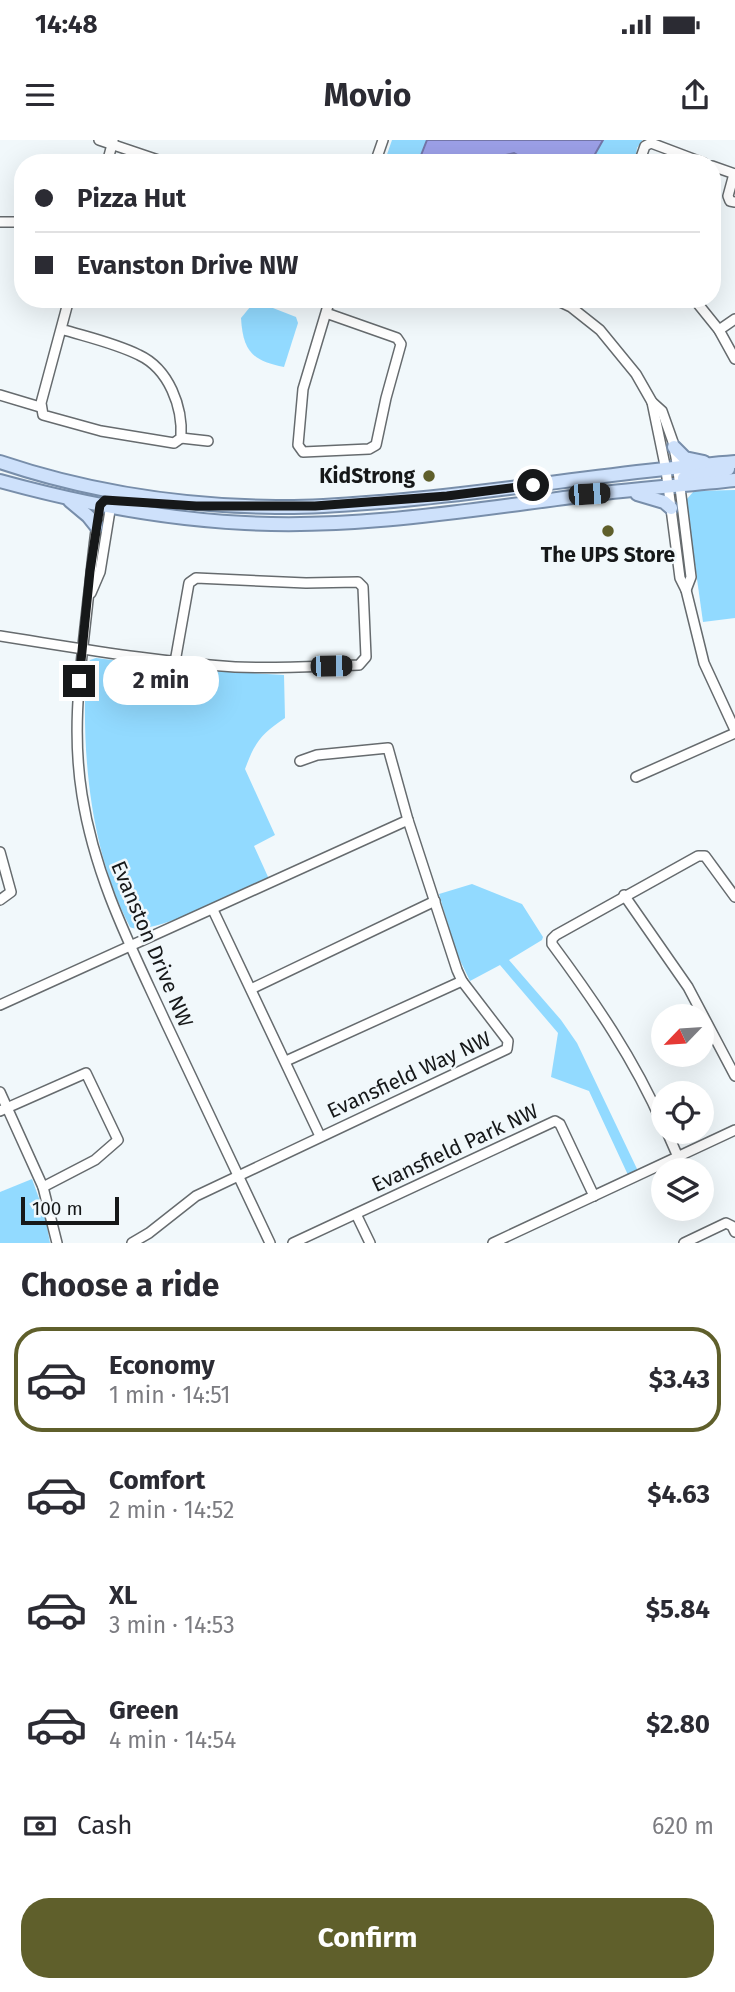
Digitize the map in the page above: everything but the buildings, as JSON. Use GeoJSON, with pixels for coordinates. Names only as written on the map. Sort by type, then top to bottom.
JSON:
{"type":"FeatureCollection","features":[{"type":"Feature","properties":{"kind":"main road"},"geometry":{"type":"LineString","coordinates":[[674,447],[685,458],[735,465]]}},
{"type":"Feature","properties":{"kind":"main road"},"geometry":{"type":"LineString","coordinates":[[0,462],[91,488],[109,501],[197,520],[297,524],[449,513],[630,491],[714,464]]}},
{"type":"Feature","properties":{"kind":"main road"},"geometry":{"type":"LineString","coordinates":[[589,494],[594,489],[673,478],[735,465]]}},
{"type":"Feature","properties":{"kind":"main road"},"geometry":{"type":"LineString","coordinates":[[0,481],[66,499],[277,508],[447,496],[556,482],[673,478],[735,480]]}},
{"type":"Feature","properties":{"kind":"main road"},"geometry":{"type":"LineString","coordinates":[[449,513],[462,503],[534,490],[556,482]]}},
{"type":"Feature","properties":{"kind":"main road"},"geometry":{"type":"LineString","coordinates":[[630,491],[664,502],[671,509]]}},
{"type":"Feature","properties":{"kind":"main road"},"geometry":{"type":"LineString","coordinates":[[361,521],[390,512],[441,505],[447,496]]}},
{"type":"Feature","properties":{"kind":"main road"},"geometry":{"type":"LineString","coordinates":[[66,499],[88,516],[96,527]]}},
{"type":"Feature","properties":{"kind":"street"},"geometry":{"type":"LineString","coordinates":[[99,140],[113,142],[144,154]]}},
{"type":"Feature","properties":{"kind":"street"},"geometry":{"type":"LineString","coordinates":[[642,154],[645,146],[650,143],[680,154]]}},
{"type":"Feature","properties":{"kind":"street"},"geometry":{"type":"LineString","coordinates":[[734,174],[728,196],[730,201],[735,202]]}},
{"type":"Feature","properties":{"kind":"street"},"geometry":{"type":"LineString","coordinates":[[67,308],[40,407],[43,415],[101,431],[174,443],[181,438],[208,441]]}},
{"type":"Feature","properties":{"kind":"street"},"geometry":{"type":"LineString","coordinates":[[326,313],[397,338],[401,344],[376,445],[369,449],[303,452],[298,445],[303,389],[327,308]]}},
{"type":"Feature","properties":{"kind":"street"},"geometry":{"type":"LineString","coordinates":[[578,308],[618,349],[652,402],[662,411],[674,447],[671,509],[680,578],[686,590],[704,663],[735,731],[636,777]]}},
{"type":"Feature","properties":{"kind":"street"},"geometry":{"type":"LineString","coordinates":[[701,308],[719,331],[735,359]]}},
{"type":"Feature","properties":{"kind":"street"},"geometry":{"type":"LineString","coordinates":[[719,331],[735,319]]}},
{"type":"Feature","properties":{"kind":"street"},"geometry":{"type":"LineString","coordinates":[[61,329],[141,356],[153,366],[164,377],[178,405],[182,423],[181,438]]}},
{"type":"Feature","properties":{"kind":"street"},"geometry":{"type":"LineString","coordinates":[[0,395],[40,407]]}},
{"type":"Feature","properties":{"kind":"street"},"geometry":{"type":"LineString","coordinates":[[652,402],[673,478],[691,577],[686,590]]}},
{"type":"Feature","properties":{"kind":"street","name":"Evanston Drive NW"},"geometry":{"type":"LineString","coordinates":[[109,501],[96,527],[76,706],[82,794],[92,844],[106,891],[130,945],[270,1243]]}},
{"type":"Feature","properties":{"kind":"street","name":"Evanston Drive NW"},"geometry":{"type":"LineString","coordinates":[[89,598],[100,572],[109,501]]}},
{"type":"Feature","properties":{"kind":"street"},"geometry":{"type":"LineString","coordinates":[[0,636],[175,662],[238,667],[359,666],[366,657],[363,587],[358,582],[306,583],[196,578],[189,583],[175,662]]}},
{"type":"Feature","properties":{"kind":"street","name":"Evansfield Way NW"},"geometry":{"type":"LineString","coordinates":[[132,1243],[196,1196],[507,1049],[508,1041],[462,981],[450,954],[388,748],[317,755],[300,761]]}},
{"type":"Feature","properties":{"kind":"street"},"geometry":{"type":"LineString","coordinates":[[0,1005],[408,820]]}},
{"type":"Feature","properties":{"kind":"street"},"geometry":{"type":"LineString","coordinates":[[0,852],[11,892],[0,900]]}},
{"type":"Feature","properties":{"kind":"street"},"geometry":{"type":"LineString","coordinates":[[651,1099],[621,1041],[552,944],[552,939],[555,934],[698,856],[705,856],[735,897]]}},
{"type":"Feature","properties":{"kind":"street"},"geometry":{"type":"LineString","coordinates":[[624,895],[688,987],[735,1076]]}},
{"type":"Feature","properties":{"kind":"street"},"geometry":{"type":"LineString","coordinates":[[251,989],[435,901]]}},
{"type":"Feature","properties":{"kind":"street"},"geometry":{"type":"LineString","coordinates":[[214,910],[320,1136]]}},
{"type":"Feature","properties":{"kind":"street"},"geometry":{"type":"LineString","coordinates":[[286,1061],[462,981]]}},
{"type":"Feature","properties":{"kind":"street"},"geometry":{"type":"LineString","coordinates":[[4,1110],[86,1073],[118,1140],[95,1160],[43,1187]]}},
{"type":"Feature","properties":{"kind":"street"},"geometry":{"type":"LineString","coordinates":[[0,1092],[4,1110],[43,1187],[57,1243]]}},
{"type":"Feature","properties":{"kind":"street","name":"Evansfield Park NW"},"geometry":{"type":"LineString","coordinates":[[293,1243],[555,1121],[560,1124],[593,1195]]}},
{"type":"Feature","properties":{"kind":"street"},"geometry":{"type":"LineString","coordinates":[[493,1243],[735,1130]]}},
{"type":"Feature","properties":{"kind":"street"},"geometry":{"type":"LineString","coordinates":[[672,1144],[678,1157]]}},
{"type":"Feature","properties":{"kind":"street"},"geometry":{"type":"LineString","coordinates":[[356,1214],[370,1243]]}},
{"type":"Feature","properties":{"kind":"street"},"geometry":{"type":"LineString","coordinates":[[684,1243],[726,1223],[735,1231]]}},
{"type":"Feature","properties":{"kind":"shaded area"},"geometry":{"type":"Polygon","coordinates":[[[392,140],[642,140],[636,154],[387,154],[392,140]]]}},
{"type":"Feature","properties":{"kind":"shaded area"},"geometry":{"type":"Polygon","coordinates":[[[427,140],[603,140],[595,154],[422,154],[427,140]]]}},
{"type":"Feature","properties":{"kind":"shaded area"},"geometry":{"type":"Polygon","coordinates":[[[249,308],[273,308],[296,317],[298,323],[284,367],[273,365],[251,353],[244,339],[241,318],[249,308]]]}},
{"type":"Feature","properties":{"kind":"shaded area"},"geometry":{"type":"Polygon","coordinates":[[[735,490],[735,618],[703,622],[686,500],[694,491],[735,490]]]}},
{"type":"Feature","properties":{"kind":"shaded area"},"geometry":{"type":"Polygon","coordinates":[[[96,658],[184,669],[284,675],[285,718],[260,739],[245,769],[275,835],[254,846],[269,879],[156,926],[140,929],[130,927],[108,874],[94,818],[90,788],[85,730],[85,680],[90,660],[96,658]]]}},
{"type":"Feature","properties":{"kind":"shaded area"},"geometry":{"type":"Polygon","coordinates":[[[472,884],[522,904],[543,937],[509,960],[561,1020],[577,1043],[638,1171],[628,1175],[589,1091],[551,1077],[558,1033],[500,965],[470,981],[456,952],[439,894],[472,884]]]}},
{"type":"Feature","properties":{"kind":"shaded area"},"geometry":{"type":"Polygon","coordinates":[[[32,1179],[45,1215],[50,1243],[0,1243],[0,1192],[32,1179]]]}},
{"type":"Feature","properties":{"kind":"place","name":"KidStrong"},"geometry":{"type":"Point","coordinates":[429,476]}},
{"type":"Feature","properties":{"kind":"place","name":"The UPS Store"},"geometry":{"type":"Point","coordinates":[608,531]}},
{"type":"Feature","properties":{"kind":"route"},"geometry":{"type":"LineString","coordinates":[[79,681],[93,549],[100,505],[105,500],[277,508],[447,496],[533,485]]}}]}
